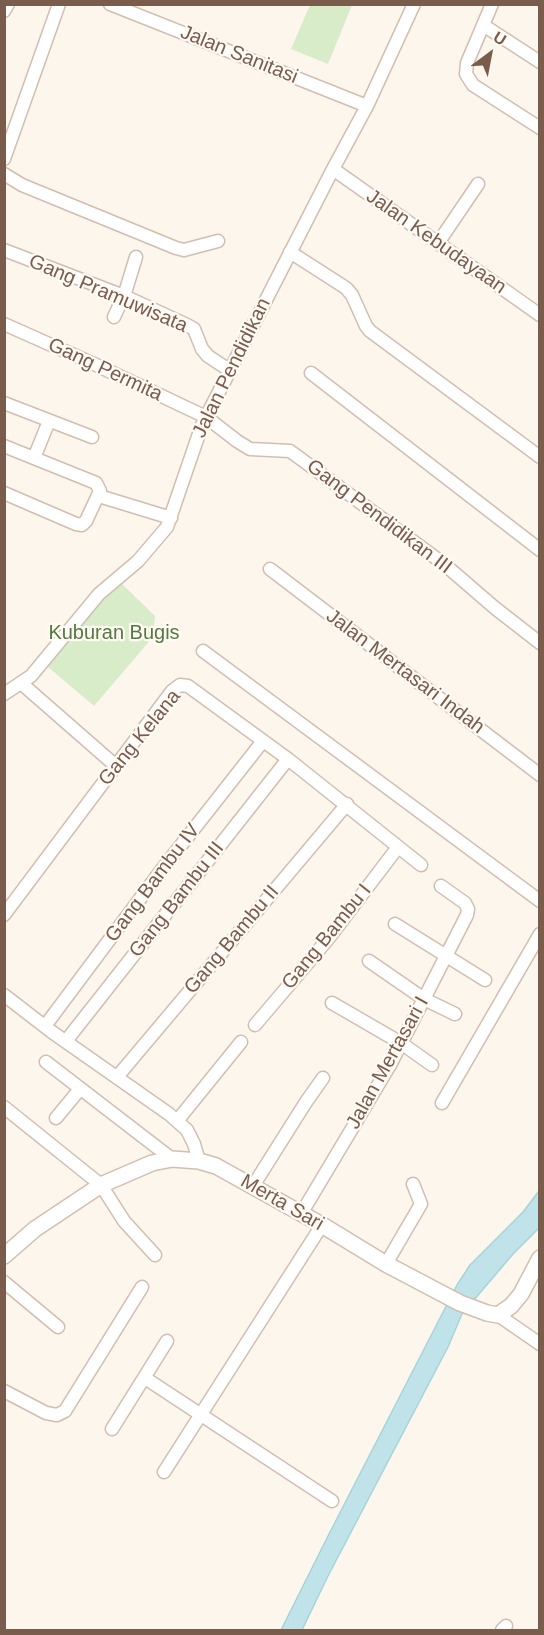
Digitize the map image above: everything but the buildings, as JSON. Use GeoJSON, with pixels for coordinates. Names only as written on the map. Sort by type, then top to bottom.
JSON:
{"type":"FeatureCollection","features":[{"type":"Feature","properties":{"kind":"street"},"geometry":{"type":"LineString","coordinates":[[4,10],[8,4]]}},
{"type":"Feature","properties":{"kind":"street"},"geometry":{"type":"LineString","coordinates":[[4,159],[59,4]]}},
{"type":"Feature","properties":{"kind":"street","name":"Jalan Sanitasi"},"geometry":{"type":"LineString","coordinates":[[110,4],[367,106]]}},
{"type":"Feature","properties":{"kind":"street","name":"Jalan Pendidikan"},"geometry":{"type":"LineString","coordinates":[[6,692],[31,676],[99,594],[144,554],[167,527],[206,417],[367,106],[414,4]]}},
{"type":"Feature","properties":{"kind":"street"},"geometry":{"type":"LineString","coordinates":[[492,4],[467,63],[466,74],[473,85],[540,128]]}},
{"type":"Feature","properties":{"kind":"street"},"geometry":{"type":"LineString","coordinates":[[483,26],[540,62]]}},
{"type":"Feature","properties":{"kind":"street","name":"Jalan Kebudayaan"},"geometry":{"type":"LineString","coordinates":[[333,169],[540,315]]}},
{"type":"Feature","properties":{"kind":"street"},"geometry":{"type":"LineString","coordinates":[[4,174],[22,185],[176,248],[184,250],[218,241]]}},
{"type":"Feature","properties":{"kind":"street"},"geometry":{"type":"LineString","coordinates":[[438,243],[478,184]]}},
{"type":"Feature","properties":{"kind":"street","name":"Gang Pramuwisata"},"geometry":{"type":"LineString","coordinates":[[4,250],[124,296],[194,328],[202,349],[208,356],[229,370]]}},
{"type":"Feature","properties":{"kind":"street"},"geometry":{"type":"LineString","coordinates":[[290,252],[346,288],[352,295],[370,331],[540,456]]}},
{"type":"Feature","properties":{"kind":"street"},"geometry":{"type":"LineString","coordinates":[[114,317],[124,296],[136,257]]}},
{"type":"Feature","properties":{"kind":"street","name":"Gang Permita"},"geometry":{"type":"LineString","coordinates":[[4,324],[206,417]]}},
{"type":"Feature","properties":{"kind":"street"},"geometry":{"type":"LineString","coordinates":[[311,373],[540,550]]}},
{"type":"Feature","properties":{"kind":"street"},"geometry":{"type":"LineString","coordinates":[[4,403],[92,438]]}},
{"type":"Feature","properties":{"kind":"street","name":"Gang Pendidikan III"},"geometry":{"type":"LineString","coordinates":[[206,417],[250,449],[290,451],[444,564],[540,643]]}},
{"type":"Feature","properties":{"kind":"street"},"geometry":{"type":"LineString","coordinates":[[34,458],[49,421]]}},
{"type":"Feature","properties":{"kind":"street"},"geometry":{"type":"LineString","coordinates":[[4,446],[96,483],[100,491],[82,525],[4,493]]}},
{"type":"Feature","properties":{"kind":"street"},"geometry":{"type":"LineString","coordinates":[[99,496],[171,518]]}},
{"type":"Feature","properties":{"kind":"street","name":"Jalan Mertasari Indah"},"geometry":{"type":"LineString","coordinates":[[270,569],[540,774]]}},
{"type":"Feature","properties":{"kind":"street"},"geometry":{"type":"LineString","coordinates":[[203,651],[540,901]]}},
{"type":"Feature","properties":{"kind":"street"},"geometry":{"type":"LineString","coordinates":[[21,683],[116,766]]}},
{"type":"Feature","properties":{"kind":"street","name":"Gang Kelana"},"geometry":{"type":"LineString","coordinates":[[4,915],[172,692],[180,685],[189,686],[288,759],[421,865]]}},
{"type":"Feature","properties":{"kind":"street","name":"Gang Bambu IV"},"geometry":{"type":"LineString","coordinates":[[45,1026],[160,872],[263,741]]}},
{"type":"Feature","properties":{"kind":"street","name":"Gang Bambu III"},"geometry":{"type":"LineString","coordinates":[[66,1041],[288,759]]}},
{"type":"Feature","properties":{"kind":"street","name":"Gang Bambu II"},"geometry":{"type":"LineString","coordinates":[[117,1077],[346,804]]}},
{"type":"Feature","properties":{"kind":"street","name":"Gang Bambu I"},"geometry":{"type":"LineString","coordinates":[[255,1025],[328,939],[398,847]]}},
{"type":"Feature","properties":{"kind":"street","name":"Jalan Mertasari I"},"geometry":{"type":"LineString","coordinates":[[301,1214],[390,1065],[468,909],[465,903],[441,886]]}},
{"type":"Feature","properties":{"kind":"street"},"geometry":{"type":"LineString","coordinates":[[395,924],[485,980]]}},
{"type":"Feature","properties":{"kind":"street"},"geometry":{"type":"LineString","coordinates":[[442,1103],[540,934]]}},
{"type":"Feature","properties":{"kind":"street"},"geometry":{"type":"LineString","coordinates":[[369,961],[424,999],[454,1014]]}},
{"type":"Feature","properties":{"kind":"street"},"geometry":{"type":"LineString","coordinates":[[4,995],[177,1121],[187,1130],[199,1161]]}},
{"type":"Feature","properties":{"kind":"street"},"geometry":{"type":"LineString","coordinates":[[332,1003],[401,1043],[432,1065]]}},
{"type":"Feature","properties":{"kind":"street"},"geometry":{"type":"LineString","coordinates":[[177,1121],[241,1042]]}},
{"type":"Feature","properties":{"kind":"street"},"geometry":{"type":"LineString","coordinates":[[46,1062],[172,1159]]}},
{"type":"Feature","properties":{"kind":"street"},"geometry":{"type":"LineString","coordinates":[[253,1186],[323,1078]]}},
{"type":"Feature","properties":{"kind":"street"},"geometry":{"type":"LineString","coordinates":[[56,1118],[80,1089]]}},
{"type":"Feature","properties":{"kind":"street"},"geometry":{"type":"LineString","coordinates":[[4,1107],[101,1185],[123,1221],[155,1255]]}},
{"type":"Feature","properties":{"kind":"street","name":"Merta Sari"},"geometry":{"type":"LineString","coordinates":[[4,1256],[35,1229],[101,1185],[152,1163],[172,1159],[199,1161],[216,1166],[253,1186],[445,1296],[471,1308],[498,1315]]}},
{"type":"Feature","properties":{"kind":"street"},"geometry":{"type":"LineString","coordinates":[[386,1264],[421,1204],[413,1184]]}},
{"type":"Feature","properties":{"kind":"street"},"geometry":{"type":"LineString","coordinates":[[164,1472],[322,1225]]}},
{"type":"Feature","properties":{"kind":"street"},"geometry":{"type":"LineString","coordinates":[[540,1258],[521,1293],[511,1306],[498,1315],[540,1344]]}},
{"type":"Feature","properties":{"kind":"street"},"geometry":{"type":"LineString","coordinates":[[4,1281],[58,1327]]}},
{"type":"Feature","properties":{"kind":"street"},"geometry":{"type":"LineString","coordinates":[[4,1391],[46,1413],[57,1415],[64,1411],[142,1287]]}},
{"type":"Feature","properties":{"kind":"street"},"geometry":{"type":"LineString","coordinates":[[112,1429],[167,1341]]}},
{"type":"Feature","properties":{"kind":"street"},"geometry":{"type":"LineString","coordinates":[[145,1378],[332,1502]]}},
{"type":"Feature","properties":{"kind":"green space"},"geometry":{"type":"Polygon","coordinates":[[[310,5],[352,5],[328,64],[291,49],[310,5]]]}},
{"type":"Feature","properties":{"kind":"green space","name":"Kuburan Bugis"},"geometry":{"type":"Polygon","coordinates":[[[120,582],[155,616],[153,637],[94,706],[48,667],[99,601],[120,582]]]}},
{"type":"Feature","properties":{"kind":"water"},"geometry":{"type":"Polygon","coordinates":[[[539,1191],[539,1228],[513,1254],[462,1314],[448,1347],[302,1630],[281,1630],[457,1285],[470,1265],[523,1212],[539,1191]]]}}]}
